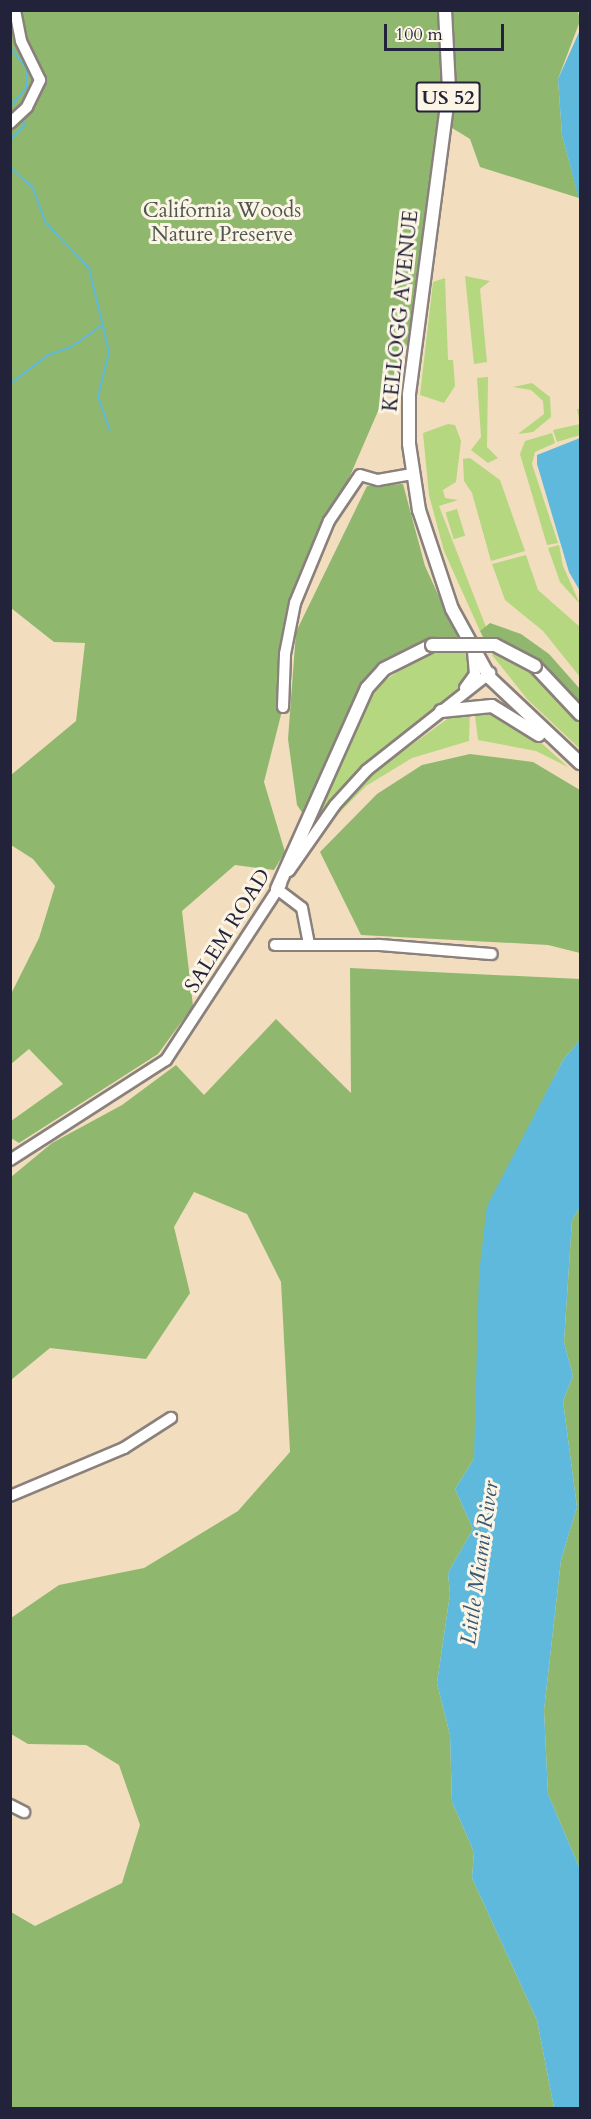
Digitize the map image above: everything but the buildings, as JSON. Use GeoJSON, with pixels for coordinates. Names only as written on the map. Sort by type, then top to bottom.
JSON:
{"type":"FeatureCollection","features":[{"type":"Feature","properties":{"kind":"main road","name":"KELLOGG AVENUE"},"geometry":{"type":"LineString","coordinates":[[445,10],[449,90],[409,395],[413,474],[435,568],[474,648],[490,673],[507,692],[565,751],[580,763]]}},
{"type":"Feature","properties":{"kind":"main road"},"geometry":{"type":"LineString","coordinates":[[277,889],[367,688],[384,669],[432,645],[495,645],[535,666],[580,714]]}},
{"type":"Feature","properties":{"kind":"main road"},"geometry":{"type":"LineString","coordinates":[[441,711],[500,708],[565,751]]}},
{"type":"Feature","properties":{"kind":"street"},"geometry":{"type":"LineString","coordinates":[[10,123],[27,107],[40,80],[15,24],[15,10]]}},
{"type":"Feature","properties":{"kind":"street"},"geometry":{"type":"LineString","coordinates":[[283,707],[289,628],[305,575],[329,521],[360,475],[378,480],[413,474]]}},
{"type":"Feature","properties":{"kind":"street","name":"SALEM ROAD"},"geometry":{"type":"LineString","coordinates":[[458,698],[475,674],[474,648]]}},
{"type":"Feature","properties":{"kind":"street","name":"SALEM ROAD"},"geometry":{"type":"LineString","coordinates":[[12,1156],[166,1060],[277,889],[351,787],[490,673]]}},
{"type":"Feature","properties":{"kind":"street"},"geometry":{"type":"LineString","coordinates":[[277,889],[302,908],[309,943]]}},
{"type":"Feature","properties":{"kind":"street"},"geometry":{"type":"LineString","coordinates":[[275,945],[309,943],[492,954]]}},
{"type":"Feature","properties":{"kind":"street"},"geometry":{"type":"LineString","coordinates":[[10,1496],[124,1448],[171,1418]]}},
{"type":"Feature","properties":{"kind":"street"},"geometry":{"type":"LineString","coordinates":[[10,1805],[24,1812]]}},
{"type":"Feature","properties":{"kind":"green space","name":"California Woods Nature Preserve"},"geometry":{"type":"Polygon","coordinates":[[[11,11],[578,11],[580,21],[558,79],[562,135],[579,198],[480,167],[470,139],[444,123],[417,321],[295,603],[283,707],[264,782],[285,852],[274,870],[235,865],[182,911],[193,1006],[158,1054],[19,1143],[11,1138],[11,1121],[63,1084],[29,1049],[11,1064],[11,994],[39,938],[55,886],[33,859],[11,845],[11,775],[76,721],[85,643],[54,642],[11,608],[11,11]]]}},
{"type":"Feature","properties":{"kind":"green space"},"geometry":{"type":"Polygon","coordinates":[[[465,276],[490,281],[480,289],[487,362],[474,364],[465,276]]]}},
{"type":"Feature","properties":{"kind":"green space"},"geometry":{"type":"Polygon","coordinates":[[[445,278],[448,360],[453,360],[455,386],[444,403],[420,395],[433,282],[445,278]]]}},
{"type":"Feature","properties":{"kind":"green space"},"geometry":{"type":"Polygon","coordinates":[[[488,377],[487,447],[498,458],[488,463],[471,450],[481,437],[477,378],[488,377]]]}},
{"type":"Feature","properties":{"kind":"green space"},"geometry":{"type":"Polygon","coordinates":[[[532,383],[550,397],[551,417],[533,432],[518,434],[544,414],[543,401],[531,390],[513,387],[532,383]]]}},
{"type":"Feature","properties":{"kind":"green space"},"geometry":{"type":"Polygon","coordinates":[[[448,424],[455,425],[461,441],[456,482],[443,490],[445,498],[458,500],[439,506],[486,627],[480,631],[444,551],[429,495],[423,433],[448,424]]]}},
{"type":"Feature","properties":{"kind":"green space"},"geometry":{"type":"Polygon","coordinates":[[[580,424],[580,435],[557,442],[553,430],[580,424]]]}},
{"type":"Feature","properties":{"kind":"green space"},"geometry":{"type":"Polygon","coordinates":[[[552,433],[555,443],[535,452],[532,464],[558,543],[547,545],[520,454],[525,441],[552,433]]]}},
{"type":"Feature","properties":{"kind":"green space"},"geometry":{"type":"Polygon","coordinates":[[[470,458],[500,480],[525,551],[491,561],[472,493],[464,481],[463,459],[470,458]]]}},
{"type":"Feature","properties":{"kind":"green space"},"geometry":{"type":"Polygon","coordinates":[[[403,484],[425,566],[458,638],[439,640],[362,689],[345,717],[305,817],[297,805],[288,739],[296,632],[367,486],[403,484]]]}},
{"type":"Feature","properties":{"kind":"green space"},"geometry":{"type":"Polygon","coordinates":[[[457,509],[465,536],[454,539],[446,513],[457,509]]]}},
{"type":"Feature","properties":{"kind":"green space"},"geometry":{"type":"Polygon","coordinates":[[[559,545],[563,566],[580,604],[560,582],[548,548],[559,545]]]}},
{"type":"Feature","properties":{"kind":"green space"},"geometry":{"type":"Polygon","coordinates":[[[526,555],[538,590],[580,627],[580,677],[543,631],[505,600],[492,564],[526,555]]]}},
{"type":"Feature","properties":{"kind":"green space"},"geometry":{"type":"Polygon","coordinates":[[[490,623],[521,634],[549,654],[580,689],[580,705],[543,662],[484,639],[480,631],[490,623]]]}},
{"type":"Feature","properties":{"kind":"green space"},"geometry":{"type":"Polygon","coordinates":[[[465,648],[471,673],[464,687],[377,754],[314,820],[366,704],[383,682],[420,656],[465,648]]]}},
{"type":"Feature","properties":{"kind":"green space"},"geometry":{"type":"Polygon","coordinates":[[[496,652],[546,680],[580,722],[580,749],[528,700],[492,655],[496,652]]]}},
{"type":"Feature","properties":{"kind":"green space"},"geometry":{"type":"Polygon","coordinates":[[[474,708],[516,720],[568,767],[536,751],[478,740],[474,708]]]}},
{"type":"Feature","properties":{"kind":"green space"},"geometry":{"type":"Polygon","coordinates":[[[470,709],[469,741],[412,758],[366,786],[333,819],[289,885],[330,822],[369,776],[450,717],[470,709]]]}},
{"type":"Feature","properties":{"kind":"green space"},"geometry":{"type":"Polygon","coordinates":[[[470,754],[533,762],[580,790],[580,953],[548,945],[361,935],[320,852],[377,794],[422,765],[470,754]]]}},
{"type":"Feature","properties":{"kind":"green space"},"geometry":{"type":"Polygon","coordinates":[[[350,968],[580,979],[580,1040],[563,1060],[531,1123],[478,1410],[474,1459],[455,1489],[473,1529],[448,1573],[450,1594],[437,1683],[450,1735],[452,1802],[474,1852],[472,1878],[537,2020],[554,2108],[11,2108],[11,1912],[35,1926],[122,1883],[140,1825],[119,1765],[86,1745],[28,1744],[11,1734],[11,1618],[59,1585],[144,1568],[238,1511],[290,1452],[281,1282],[247,1214],[194,1192],[174,1227],[190,1293],[146,1359],[50,1348],[11,1380],[11,1177],[52,1143],[122,1105],[176,1065],[204,1095],[276,1019],[351,1093],[350,968]]]}},
{"type":"Feature","properties":{"kind":"green space"},"geometry":{"type":"Polygon","coordinates":[[[580,1207],[580,1869],[548,1794],[544,1710],[561,1560],[577,1507],[563,1401],[573,1376],[564,1342],[572,1220],[580,1207]]]}},
{"type":"Feature","properties":{"kind":"water"},"geometry":{"type":"Polygon","coordinates":[[[580,30],[580,203],[562,135],[558,79],[580,30]]]}},
{"type":"Feature","properties":{"kind":"water"},"geometry":{"type":"Polygon","coordinates":[[[580,438],[580,591],[569,572],[537,464],[537,455],[580,438]]]}},
{"type":"Feature","properties":{"kind":"water","name":"Little Miami River"},"geometry":{"type":"Polygon","coordinates":[[[580,1040],[580,1207],[572,1220],[564,1342],[573,1376],[563,1401],[577,1507],[561,1560],[544,1710],[548,1794],[580,1869],[580,2108],[554,2108],[537,2020],[472,1878],[474,1852],[452,1802],[450,1735],[437,1683],[450,1594],[448,1573],[473,1529],[455,1489],[474,1459],[479,1273],[487,1206],[563,1060],[580,1040]]]}},
{"type":"Feature","properties":{"kind":"waterway"},"geometry":{"type":"LineString","coordinates":[[10,47],[27,69],[27,87],[10,107]]}},
{"type":"Feature","properties":{"kind":"waterway"},"geometry":{"type":"LineString","coordinates":[[10,140],[25,125],[21,117]]}},
{"type":"Feature","properties":{"kind":"waterway"},"geometry":{"type":"LineString","coordinates":[[10,167],[33,188],[46,223],[89,268],[109,352],[98,396],[110,430]]}},
{"type":"Feature","properties":{"kind":"waterway"},"geometry":{"type":"LineString","coordinates":[[10,384],[48,355],[71,347],[102,325]]}}]}
